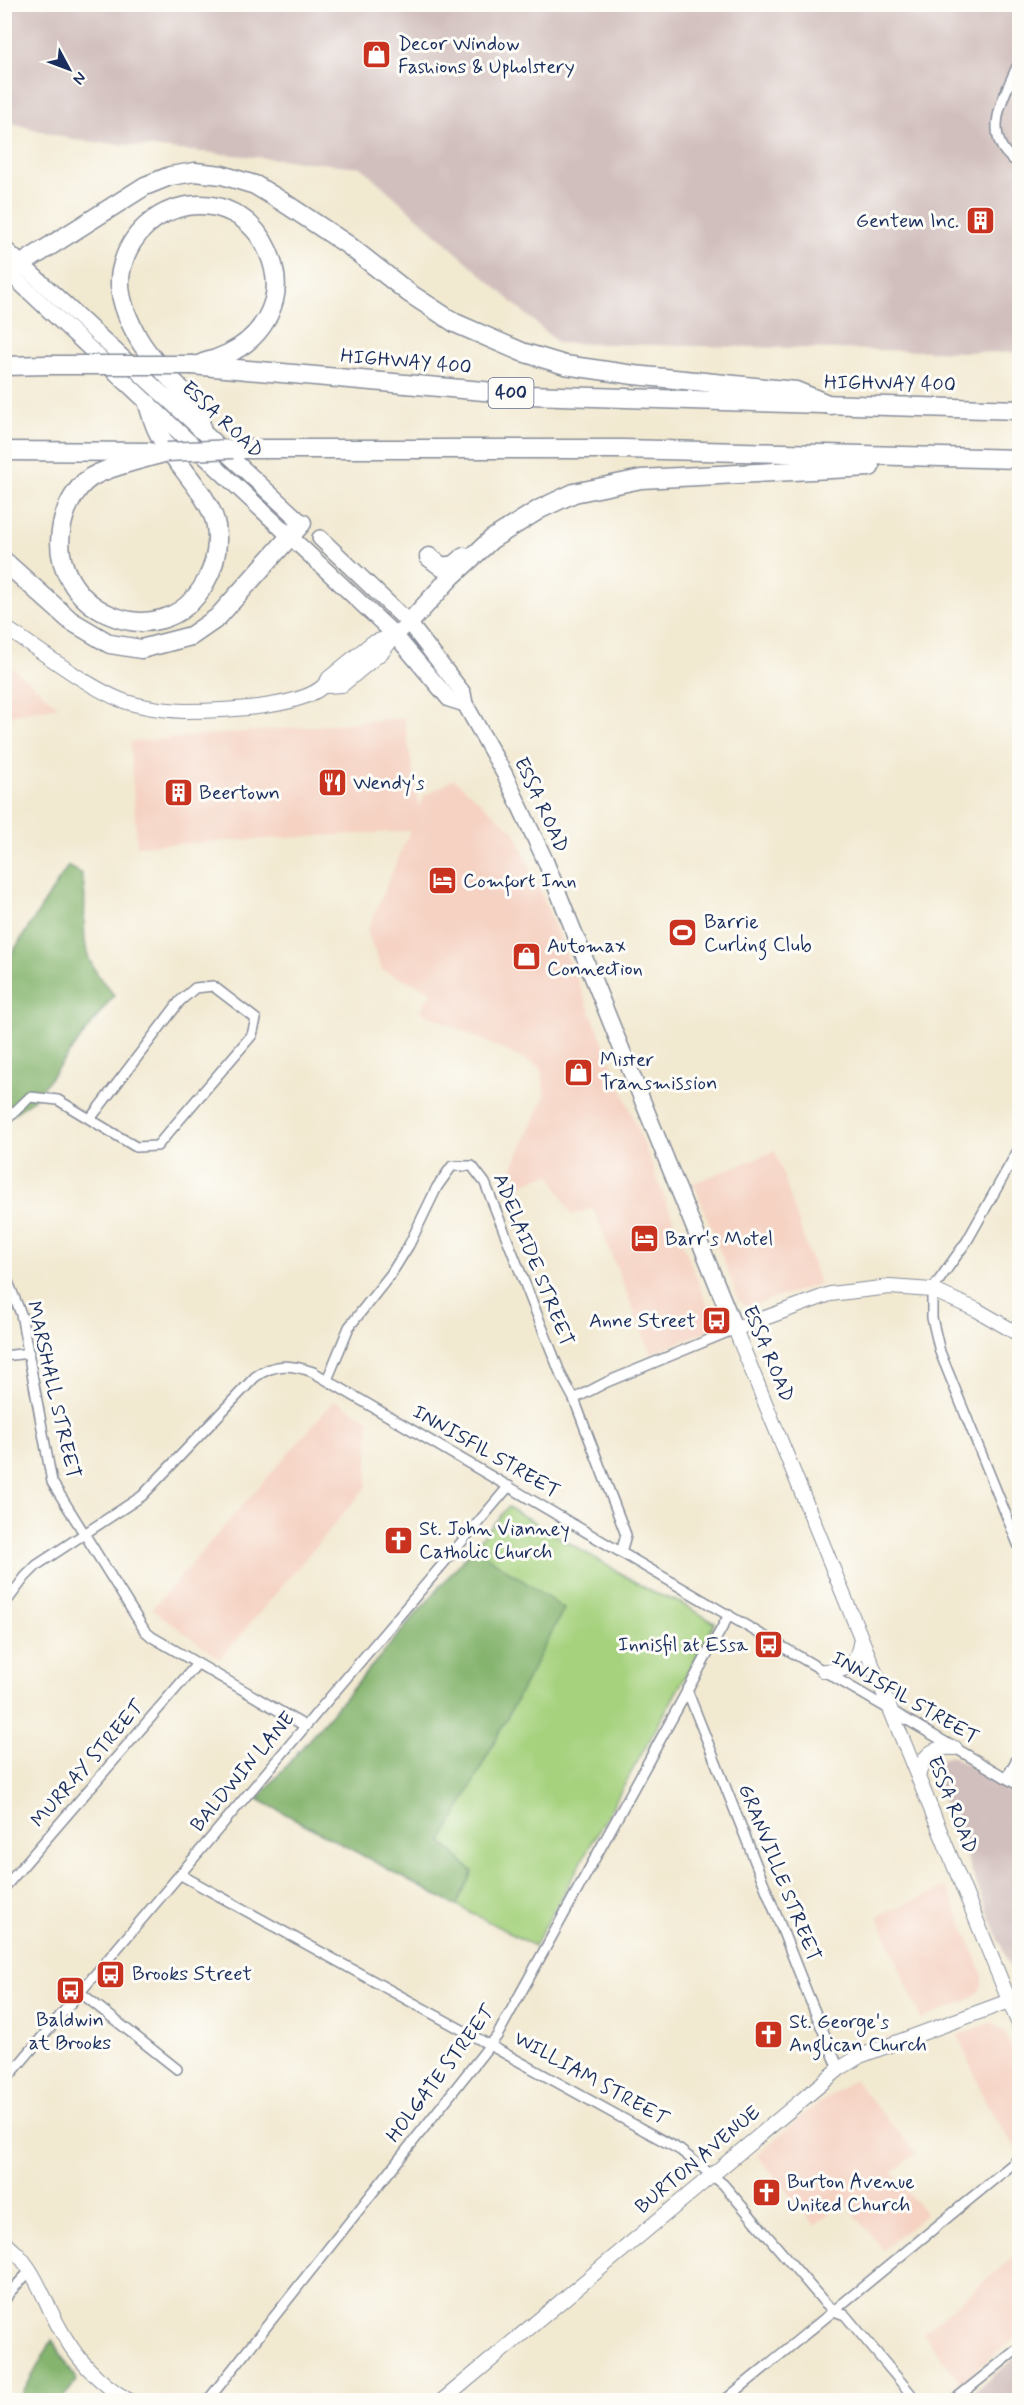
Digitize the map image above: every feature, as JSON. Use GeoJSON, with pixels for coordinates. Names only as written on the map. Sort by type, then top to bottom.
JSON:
{"type":"FeatureCollection","features":[{"type":"Feature","properties":{"kind":"highway"},"geometry":{"type":"LineString","coordinates":[[12,268],[145,186],[170,176],[195,172],[222,175],[255,185],[283,202],[348,245],[409,293],[455,323],[522,352],[564,365],[634,375],[796,391],[830,405]]}},
{"type":"Feature","properties":{"kind":"highway"},"geometry":{"type":"LineString","coordinates":[[192,365],[219,358],[240,349],[254,337],[266,320],[274,299],[276,283],[273,263],[255,228],[227,210],[205,204],[178,207],[155,217],[140,231],[129,248],[120,273],[123,304],[136,335],[192,402],[200,415],[201,429]]}},
{"type":"Feature","properties":{"kind":"highway","name":"HIGHWAY 400"},"geometry":{"type":"LineString","coordinates":[[4,366],[192,365],[528,395],[1020,410]]}},
{"type":"Feature","properties":{"kind":"highway"},"geometry":{"type":"LineString","coordinates":[[148,404],[159,434],[203,497],[216,523],[216,554],[210,573],[198,595],[184,608],[167,617],[137,623],[113,618],[90,605],[74,587],[62,562],[61,531],[64,515],[73,496],[95,474],[166,452]]}},
{"type":"Feature","properties":{"kind":"highway"},"geometry":{"type":"LineString","coordinates":[[4,451],[623,449],[1020,459]]}},
{"type":"Feature","properties":{"kind":"highway"},"geometry":{"type":"LineString","coordinates":[[409,623],[451,577],[492,539],[540,509],[574,493],[641,479],[889,466],[974,459]]}},
{"type":"Feature","properties":{"kind":"highway"},"geometry":{"type":"LineString","coordinates":[[4,561],[71,621],[110,644],[141,649],[191,636],[217,618],[302,523]]}},
{"type":"Feature","properties":{"kind":"highway"},"geometry":{"type":"LineString","coordinates":[[429,557],[442,567],[450,567],[478,544],[492,539]]}},
{"type":"Feature","properties":{"kind":"main road","name":"ESSA ROAD"},"geometry":{"type":"LineString","coordinates":[[4,248],[12,268],[148,404],[395,635],[449,699],[465,704]]}},
{"type":"Feature","properties":{"kind":"main road","name":"ESSA ROAD"},"geometry":{"type":"LineString","coordinates":[[12,268],[201,429],[320,538],[409,623],[463,693],[465,704],[505,775],[545,861],[1020,2027]]}},
{"type":"Feature","properties":{"kind":"main road"},"geometry":{"type":"LineString","coordinates":[[4,627],[99,689],[122,700],[149,707],[182,711],[292,702],[313,695],[326,686],[329,678],[372,643],[395,635],[409,623]]}},
{"type":"Feature","properties":{"kind":"main road"},"geometry":{"type":"LineString","coordinates":[[735,1329],[830,1294],[890,1287],[932,1290],[977,1310],[1020,1335]]}},
{"type":"Feature","properties":{"kind":"main road"},"geometry":{"type":"LineString","coordinates":[[824,1671],[839,1672],[853,1664],[859,1656],[861,1636]]}},
{"type":"Feature","properties":{"kind":"main road"},"geometry":{"type":"LineString","coordinates":[[918,1777],[922,1762],[930,1752],[937,1748],[955,1748]]}},
{"type":"Feature","properties":{"kind":"main road","name":"BURTON AVENUE"},"geometry":{"type":"LineString","coordinates":[[442,2400],[839,2069],[860,2056],[1009,2001]]}},
{"type":"Feature","properties":{"kind":"main road"},"geometry":{"type":"LineString","coordinates":[[4,2243],[20,2256],[30,2271],[59,2327],[80,2360],[96,2377],[128,2400]]}},
{"type":"Feature","properties":{"kind":"street"},"geometry":{"type":"LineString","coordinates":[[1020,60],[995,122],[999,140],[1006,153],[1020,164]]}},
{"type":"Feature","properties":{"kind":"street"},"geometry":{"type":"LineString","coordinates":[[4,1122],[30,1097],[58,1100],[136,1148],[157,1146],[168,1136],[252,1035],[256,1019],[213,986],[195,988],[180,1001],[90,1119]]}},
{"type":"Feature","properties":{"kind":"street"},"geometry":{"type":"LineString","coordinates":[[1020,1147],[1017,1158],[967,1240],[932,1290],[932,1318],[940,1352],[1020,1549]]}},
{"type":"Feature","properties":{"kind":"street","name":"ADELAIDE STREET"},"geometry":{"type":"LineString","coordinates":[[327,1380],[350,1327],[392,1274],[437,1187],[452,1166],[472,1166],[485,1183],[561,1375],[574,1399],[626,1534],[621,1551]]}},
{"type":"Feature","properties":{"kind":"street","name":"MARSHALL STREET"},"geometry":{"type":"LineString","coordinates":[[4,1272],[21,1314],[49,1472],[58,1492],[145,1631],[197,1664],[305,1726]]}},
{"type":"Feature","properties":{"kind":"street"},"geometry":{"type":"LineString","coordinates":[[574,1399],[607,1382],[735,1329]]}},
{"type":"Feature","properties":{"kind":"street"},"geometry":{"type":"LineString","coordinates":[[4,1356],[29,1353]]}},
{"type":"Feature","properties":{"kind":"street","name":"INNISFIL STREET"},"geometry":{"type":"LineString","coordinates":[[4,1605],[32,1569],[142,1496],[248,1384],[264,1371],[291,1365],[313,1372],[327,1380],[1020,1786]]}},
{"type":"Feature","properties":{"kind":"street","name":"BALDWIN LANE"},"geometry":{"type":"LineString","coordinates":[[4,2082],[509,1486]]}},
{"type":"Feature","properties":{"kind":"street","name":"HOLGATE STREET"},"geometry":{"type":"LineString","coordinates":[[208,2400],[497,2036],[729,1615]]}},
{"type":"Feature","properties":{"kind":"street","name":"MURRAY STREET"},"geometry":{"type":"LineString","coordinates":[[4,1888],[197,1664]]}},
{"type":"Feature","properties":{"kind":"street","name":"GRANVILLE STREET"},"geometry":{"type":"LineString","coordinates":[[687,1690],[839,2069]]}},
{"type":"Feature","properties":{"kind":"street"},"geometry":{"type":"LineString","coordinates":[[1006,1778],[1020,1754]]}},
{"type":"Feature","properties":{"kind":"street","name":"WILLIAM STREET"},"geometry":{"type":"LineString","coordinates":[[181,1875],[665,2140],[723,2184],[824,2302],[834,2311],[845,2315],[916,2400]]}},
{"type":"Feature","properties":{"kind":"street"},"geometry":{"type":"LineString","coordinates":[[81,1992],[177,2069]]}},
{"type":"Feature","properties":{"kind":"street"},"geometry":{"type":"LineString","coordinates":[[725,2400],[1020,2158]]}},
{"type":"Feature","properties":{"kind":"street"},"geometry":{"type":"LineString","coordinates":[[4,2302],[9,2293],[30,2271]]}},
{"type":"Feature","properties":{"kind":"street"},"geometry":{"type":"LineString","coordinates":[[954,2400],[1020,2347]]}},
{"type":"Feature","properties":{"kind":"shaded area"},"geometry":{"type":"Polygon","coordinates":[[[4,5],[1019,5],[1019,353],[558,343],[361,167],[74,140],[5,121],[4,5]]]}},
{"type":"Feature","properties":{"kind":"shaded area"},"geometry":{"type":"Polygon","coordinates":[[[5,662],[58,706],[5,716],[5,662]]]}},
{"type":"Feature","properties":{"kind":"shaded area"},"geometry":{"type":"Polygon","coordinates":[[[404,718],[419,807],[424,796],[454,779],[515,832],[604,1044],[716,1327],[651,1354],[593,1208],[572,1215],[550,1174],[502,1191],[545,1096],[541,1067],[420,1011],[432,991],[382,970],[367,931],[410,831],[137,846],[130,742],[404,718]]]}},
{"type":"Feature","properties":{"kind":"shaded area"},"geometry":{"type":"Polygon","coordinates":[[[775,1151],[819,1284],[748,1307],[739,1301],[694,1183],[775,1151]]]}},
{"type":"Feature","properties":{"kind":"shaded area"},"geometry":{"type":"Polygon","coordinates":[[[335,1400],[369,1420],[367,1486],[220,1659],[152,1609],[335,1400]]]}},
{"type":"Feature","properties":{"kind":"shaded area"},"geometry":{"type":"Polygon","coordinates":[[[952,1756],[1019,1796],[1019,1989],[931,1770],[932,1762],[952,1756]]]}},
{"type":"Feature","properties":{"kind":"shaded area"},"geometry":{"type":"Polygon","coordinates":[[[947,1887],[982,1973],[982,1986],[968,2000],[921,2019],[878,1916],[947,1887]]]}},
{"type":"Feature","properties":{"kind":"shaded area"},"geometry":{"type":"Polygon","coordinates":[[[991,2023],[1004,2031],[1019,2066],[1019,2154],[987,2104],[958,2035],[991,2023]]]}},
{"type":"Feature","properties":{"kind":"shaded area"},"geometry":{"type":"Polygon","coordinates":[[[854,2080],[916,2153],[892,2173],[926,2214],[883,2250],[844,2201],[815,2225],[757,2155],[806,2112],[854,2080]]]}},
{"type":"Feature","properties":{"kind":"shaded area"},"geometry":{"type":"Polygon","coordinates":[[[1019,2252],[1019,2335],[961,2383],[923,2333],[1019,2252]]]}},
{"type":"Feature","properties":{"kind":"shaded area"},"geometry":{"type":"Polygon","coordinates":[[[1019,2354],[1019,2400],[964,2400],[1016,2357],[1019,2354]]]}},
{"type":"Feature","properties":{"kind":"green space"},"geometry":{"type":"Polygon","coordinates":[[[68,866],[81,873],[85,901],[85,938],[90,961],[114,995],[35,1098],[5,1120],[5,964],[68,866]]]}},
{"type":"Feature","properties":{"kind":"green space"},"geometry":{"type":"Polygon","coordinates":[[[508,1507],[652,1592],[681,1603],[715,1623],[534,1946],[258,1799],[508,1507]]]}},
{"type":"Feature","properties":{"kind":"green space"},"geometry":{"type":"Polygon","coordinates":[[[474,1547],[564,1609],[442,1842],[473,1872],[456,1906],[258,1799],[474,1547]]]}},
{"type":"Feature","properties":{"kind":"green space"},"geometry":{"type":"Polygon","coordinates":[[[52,2340],[77,2381],[61,2400],[19,2400],[52,2340]]]}},
{"type":"Feature","properties":{"kind":"railway"},"geometry":{"type":"LineString","coordinates":[[1009,2400],[1020,2393]]}},
{"type":"Feature","properties":{"kind":"place","name":"Decor Window Fashions & Upholstery"},"geometry":{"type":"Point","coordinates":[377,55]}},
{"type":"Feature","properties":{"kind":"place","name":"Gentem Inc."},"geometry":{"type":"Point","coordinates":[980,221]}},
{"type":"Feature","properties":{"kind":"place","name":"Wendy's"},"geometry":{"type":"Point","coordinates":[332,783]}},
{"type":"Feature","properties":{"kind":"place","name":"Beertown"},"geometry":{"type":"Point","coordinates":[178,793]}},
{"type":"Feature","properties":{"kind":"place","name":"Comfort Inn"},"geometry":{"type":"Point","coordinates":[442,881]}},
{"type":"Feature","properties":{"kind":"place","name":"Barrie Curling Club"},"geometry":{"type":"Point","coordinates":[683,933]}},
{"type":"Feature","properties":{"kind":"place","name":"Automax Connection"},"geometry":{"type":"Point","coordinates":[526,957]}},
{"type":"Feature","properties":{"kind":"place","name":"Mister Transmission"},"geometry":{"type":"Point","coordinates":[579,1072]}},
{"type":"Feature","properties":{"kind":"place","name":"Barr's Motel"},"geometry":{"type":"Point","coordinates":[644,1239]}},
{"type":"Feature","properties":{"kind":"place","name":"Anne Street"},"geometry":{"type":"Point","coordinates":[717,1321]}},
{"type":"Feature","properties":{"kind":"place","name":"St. John Vianney Catholic Church"},"geometry":{"type":"Point","coordinates":[398,1540]}},
{"type":"Feature","properties":{"kind":"place","name":"Innisfil at Essa"},"geometry":{"type":"Point","coordinates":[769,1645]}},
{"type":"Feature","properties":{"kind":"place","name":"Brooks Street"},"geometry":{"type":"Point","coordinates":[111,1974]}},
{"type":"Feature","properties":{"kind":"place","name":"Baldwin at Brooks"},"geometry":{"type":"Point","coordinates":[70,1990]}},
{"type":"Feature","properties":{"kind":"place","name":"St. George's Anglican Church"},"geometry":{"type":"Point","coordinates":[768,2034]}},
{"type":"Feature","properties":{"kind":"place","name":"Burton Avenue United Church"},"geometry":{"type":"Point","coordinates":[766,2193]}}]}
